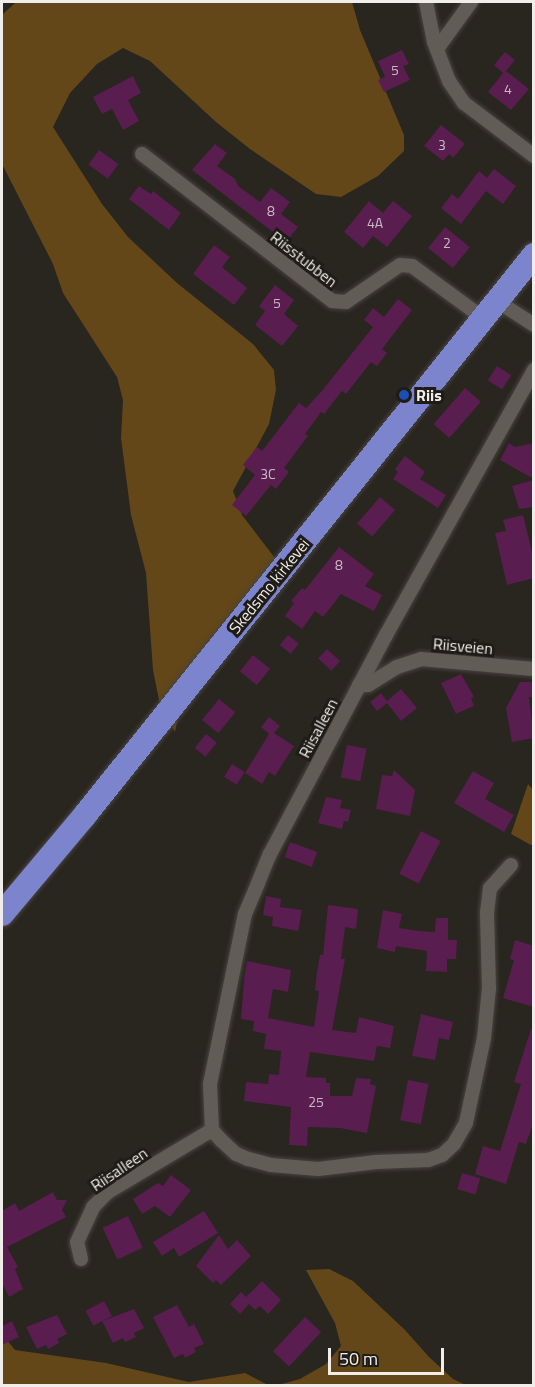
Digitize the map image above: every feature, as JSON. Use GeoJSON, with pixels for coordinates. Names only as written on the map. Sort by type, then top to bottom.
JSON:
{"type":"FeatureCollection","features":[{"type":"Feature","properties":{"kind":"highway","name":"Skedsmo kirkevei"},"geometry":{"type":"LineString","coordinates":[[2,914],[85,815],[534,255]]}},
{"type":"Feature","properties":{"kind":"street"},"geometry":{"type":"LineString","coordinates":[[426,2],[437,49],[449,81],[464,103],[534,156]]}},
{"type":"Feature","properties":{"kind":"street"},"geometry":{"type":"LineString","coordinates":[[437,49],[471,2]]}},
{"type":"Feature","properties":{"kind":"street","name":"Riisstubben"},"geometry":{"type":"LineString","coordinates":[[142,154],[332,301],[346,302],[400,265],[412,266],[490,310]]}},
{"type":"Feature","properties":{"kind":"street"},"geometry":{"type":"LineString","coordinates":[[490,310],[534,326]]}},
{"type":"Feature","properties":{"kind":"street","name":"Riisalleen"},"geometry":{"type":"LineString","coordinates":[[81,1259],[78,1242],[84,1226],[93,1207],[108,1192],[212,1130],[210,1084],[245,914],[270,854],[452,512],[534,370]]}},
{"type":"Feature","properties":{"kind":"street","name":"Riisveien"},"geometry":{"type":"LineString","coordinates":[[359,685],[368,685],[397,667],[422,659],[534,669]]}},
{"type":"Feature","properties":{"kind":"street"},"geometry":{"type":"LineString","coordinates":[[212,1130],[231,1150],[248,1159],[271,1165],[318,1169],[376,1161],[428,1161],[442,1155],[454,1144],[466,1124],[484,1038],[489,988],[487,913],[490,888],[511,865]]}},
{"type":"Feature","properties":{"kind":"shaded area"},"geometry":{"type":"Polygon","coordinates":[[[16,2],[352,2],[360,30],[404,135],[404,151],[378,176],[341,197],[316,194],[250,149],[216,122],[150,61],[123,48],[97,64],[70,93],[53,127],[102,204],[128,237],[177,283],[253,344],[274,370],[276,390],[269,424],[233,491],[242,515],[278,562],[178,717],[175,732],[160,705],[153,670],[146,573],[131,515],[121,438],[123,400],[117,377],[63,293],[53,264],[2,164],[2,15],[16,2]]]}},
{"type":"Feature","properties":{"kind":"shaded area"},"geometry":{"type":"Polygon","coordinates":[[[528,784],[534,791],[534,845],[511,834],[528,784]]]}},
{"type":"Feature","properties":{"kind":"shaded area"},"geometry":{"type":"Polygon","coordinates":[[[329,1269],[353,1281],[405,1330],[429,1357],[453,1379],[466,1385],[278,1385],[300,1379],[326,1364],[341,1346],[335,1323],[306,1270],[329,1269]]]}},
{"type":"Feature","properties":{"kind":"shaded area"},"geometry":{"type":"Polygon","coordinates":[[[2,1334],[15,1350],[106,1363],[189,1382],[245,1373],[268,1385],[2,1385],[2,1334]]]}},
{"type":"Feature","properties":{"kind":"building"},"geometry":{"type":"Polygon","coordinates":[[[402,50],[409,64],[403,66],[410,80],[384,92],[378,80],[385,77],[378,61],[402,50]]]}},
{"type":"Feature","properties":{"kind":"building"},"geometry":{"type":"Polygon","coordinates":[[[505,52],[515,60],[506,71],[529,89],[511,110],[488,92],[503,73],[494,65],[505,52]]]}},
{"type":"Feature","properties":{"kind":"building"},"geometry":{"type":"Polygon","coordinates":[[[133,76],[141,93],[128,100],[139,121],[123,130],[112,109],[102,114],[93,97],[133,76]]]}},
{"type":"Feature","properties":{"kind":"building"},"geometry":{"type":"Polygon","coordinates":[[[441,125],[465,144],[453,158],[449,154],[443,161],[424,146],[441,125]]]}},
{"type":"Feature","properties":{"kind":"building"},"geometry":{"type":"Polygon","coordinates":[[[215,144],[227,153],[217,166],[235,179],[238,186],[260,202],[271,188],[290,202],[281,214],[298,227],[286,242],[192,170],[215,144]]]}},
{"type":"Feature","properties":{"kind":"building"},"geometry":{"type":"Polygon","coordinates":[[[99,150],[118,164],[108,179],[88,165],[99,150]]]}},
{"type":"Feature","properties":{"kind":"building"},"geometry":{"type":"Polygon","coordinates":[[[494,169],[516,186],[503,204],[486,191],[461,224],[441,208],[452,194],[458,199],[479,171],[487,178],[494,169]]]}},
{"type":"Feature","properties":{"kind":"building"},"geometry":{"type":"Polygon","coordinates":[[[139,186],[151,194],[153,191],[181,213],[169,230],[129,199],[139,186]]]}},
{"type":"Feature","properties":{"kind":"building"},"geometry":{"type":"Polygon","coordinates":[[[369,201],[383,213],[393,201],[412,216],[387,247],[373,236],[363,248],[344,232],[369,201]]]}},
{"type":"Feature","properties":{"kind":"building"},"geometry":{"type":"Polygon","coordinates":[[[445,227],[470,247],[453,268],[428,248],[445,227]]]}},
{"type":"Feature","properties":{"kind":"building"},"geometry":{"type":"Polygon","coordinates":[[[214,245],[230,257],[222,267],[247,288],[234,305],[193,274],[214,245]]]}},
{"type":"Feature","properties":{"kind":"building"},"geometry":{"type":"Polygon","coordinates":[[[275,285],[294,300],[284,314],[298,326],[282,346],[255,325],[265,311],[259,306],[275,285]]]}},
{"type":"Feature","properties":{"kind":"building"},"geometry":{"type":"Polygon","coordinates":[[[398,299],[412,310],[382,349],[387,353],[377,366],[371,362],[346,394],[342,391],[324,414],[321,412],[305,434],[308,436],[284,468],[289,472],[276,489],[271,485],[246,516],[232,505],[255,475],[243,465],[257,447],[262,451],[299,403],[306,408],[321,392],[373,327],[364,320],[373,308],[384,317],[398,299]]]}},
{"type":"Feature","properties":{"kind":"building"},"geometry":{"type":"Polygon","coordinates":[[[497,366],[511,375],[502,390],[488,380],[497,366]]]}},
{"type":"Feature","properties":{"kind":"building"},"geometry":{"type":"Polygon","coordinates":[[[465,388],[481,402],[449,438],[434,424],[465,388]]]}},
{"type":"Feature","properties":{"kind":"building"},"geometry":{"type":"Polygon","coordinates":[[[509,443],[515,447],[534,443],[534,479],[500,460],[509,443]]]}},
{"type":"Feature","properties":{"kind":"building"},"geometry":{"type":"Polygon","coordinates":[[[405,456],[425,472],[420,479],[446,495],[438,508],[393,479],[398,472],[395,469],[405,456]]]}},
{"type":"Feature","properties":{"kind":"building"},"geometry":{"type":"Polygon","coordinates":[[[534,480],[534,507],[519,509],[512,486],[534,480]]]}},
{"type":"Feature","properties":{"kind":"building"},"geometry":{"type":"Polygon","coordinates":[[[380,497],[395,510],[372,537],[357,523],[380,497]]]}},
{"type":"Feature","properties":{"kind":"building"},"geometry":{"type":"Polygon","coordinates":[[[523,515],[534,560],[534,578],[507,585],[495,533],[506,531],[503,520],[523,515]]]}},
{"type":"Feature","properties":{"kind":"building"},"geometry":{"type":"Polygon","coordinates":[[[339,547],[374,574],[365,586],[382,595],[374,611],[341,594],[323,617],[315,611],[302,629],[285,616],[294,603],[291,601],[302,588],[305,590],[339,547]]]}},
{"type":"Feature","properties":{"kind":"building"},"geometry":{"type":"Polygon","coordinates":[[[288,635],[299,644],[291,654],[280,645],[288,635]]]}},
{"type":"Feature","properties":{"kind":"building"},"geometry":{"type":"Polygon","coordinates":[[[327,649],[340,661],[331,671],[318,659],[327,649]]]}},
{"type":"Feature","properties":{"kind":"building"},"geometry":{"type":"Polygon","coordinates":[[[253,655],[270,669],[257,685],[240,671],[253,655]]]}},
{"type":"Feature","properties":{"kind":"building"},"geometry":{"type":"Polygon","coordinates":[[[461,674],[474,697],[471,698],[474,706],[456,714],[441,683],[461,674]]]}},
{"type":"Feature","properties":{"kind":"building"},"geometry":{"type":"Polygon","coordinates":[[[520,682],[533,682],[533,697],[529,697],[534,738],[512,742],[506,708],[520,682]]]}},
{"type":"Feature","properties":{"kind":"building"},"geometry":{"type":"Polygon","coordinates":[[[401,689],[417,708],[401,721],[387,703],[377,711],[370,702],[381,693],[387,701],[401,689]]]}},
{"type":"Feature","properties":{"kind":"building"},"geometry":{"type":"Polygon","coordinates":[[[219,699],[235,712],[218,733],[202,720],[219,699]]]}},
{"type":"Feature","properties":{"kind":"building"},"geometry":{"type":"Polygon","coordinates":[[[269,717],[280,726],[274,733],[294,746],[275,776],[269,772],[262,784],[245,773],[269,734],[261,727],[269,717]]]}},
{"type":"Feature","properties":{"kind":"building"},"geometry":{"type":"Polygon","coordinates":[[[206,734],[217,743],[206,757],[195,748],[206,734]]]}},
{"type":"Feature","properties":{"kind":"building"},"geometry":{"type":"Polygon","coordinates":[[[347,745],[367,749],[360,781],[341,777],[347,745]]]}},
{"type":"Feature","properties":{"kind":"building"},"geometry":{"type":"Polygon","coordinates":[[[232,764],[245,772],[237,785],[224,777],[232,764]]]}},
{"type":"Feature","properties":{"kind":"building"},"geometry":{"type":"Polygon","coordinates":[[[394,770],[415,790],[410,816],[376,809],[382,775],[392,776],[394,770]]]}},
{"type":"Feature","properties":{"kind":"building"},"geometry":{"type":"Polygon","coordinates":[[[473,771],[494,783],[485,799],[514,815],[504,832],[454,803],[473,771]]]}},
{"type":"Feature","properties":{"kind":"building"},"geometry":{"type":"Polygon","coordinates":[[[326,797],[342,800],[340,808],[351,810],[348,822],[344,821],[342,829],[318,823],[326,797]]]}},
{"type":"Feature","properties":{"kind":"building"},"geometry":{"type":"Polygon","coordinates":[[[421,831],[441,841],[419,884],[399,874],[421,831]]]}},
{"type":"Feature","properties":{"kind":"building"},"geometry":{"type":"Polygon","coordinates":[[[290,842],[317,852],[312,867],[285,857],[290,842]]]}},
{"type":"Feature","properties":{"kind":"building"},"geometry":{"type":"Polygon","coordinates":[[[266,896],[281,899],[280,907],[302,910],[298,931],[272,926],[273,917],[263,915],[266,896]]]}},
{"type":"Feature","properties":{"kind":"building"},"geometry":{"type":"Polygon","coordinates":[[[328,905],[358,909],[356,929],[345,927],[341,959],[345,959],[332,1030],[356,1033],[359,1017],[394,1026],[390,1048],[377,1046],[374,1061],[310,1052],[306,1077],[326,1078],[326,1083],[330,1083],[330,1096],[352,1096],[356,1078],[371,1079],[370,1084],[376,1086],[367,1133],[340,1128],[308,1127],[307,1146],[289,1145],[291,1107],[244,1101],[246,1082],[268,1084],[269,1074],[279,1075],[281,1051],[264,1049],[266,1034],[253,1031],[254,1021],[241,1019],[244,979],[247,961],[291,970],[288,992],[273,989],[268,1018],[314,1027],[319,991],[315,990],[317,972],[320,955],[323,955],[328,905]]]}},
{"type":"Feature","properties":{"kind":"building"},"geometry":{"type":"Polygon","coordinates":[[[383,910],[402,914],[399,928],[418,931],[435,932],[436,918],[448,918],[448,940],[457,940],[456,959],[447,959],[447,972],[426,971],[427,951],[396,946],[395,952],[377,948],[383,910]]]}},
{"type":"Feature","properties":{"kind":"building"},"geometry":{"type":"Polygon","coordinates":[[[515,940],[534,946],[534,1007],[503,998],[514,960],[510,959],[515,940]]]}},
{"type":"Feature","properties":{"kind":"building"},"geometry":{"type":"Polygon","coordinates":[[[421,1014],[453,1022],[449,1040],[439,1038],[435,1060],[412,1056],[421,1014]]]}},
{"type":"Feature","properties":{"kind":"building"},"geometry":{"type":"Polygon","coordinates":[[[531,1029],[534,1029],[534,1120],[526,1144],[519,1142],[506,1184],[475,1174],[483,1146],[500,1151],[521,1084],[514,1082],[531,1029]]]}},
{"type":"Feature","properties":{"kind":"building"},"geometry":{"type":"Polygon","coordinates":[[[408,1080],[429,1084],[421,1124],[400,1120],[408,1080]]]}},
{"type":"Feature","properties":{"kind":"building"},"geometry":{"type":"Polygon","coordinates":[[[462,1173],[480,1178],[476,1195],[457,1189],[462,1173]]]}},
{"type":"Feature","properties":{"kind":"building"},"geometry":{"type":"Polygon","coordinates":[[[171,1175],[191,1190],[170,1217],[155,1206],[142,1214],[133,1199],[158,1183],[163,1186],[171,1175]]]}},
{"type":"Feature","properties":{"kind":"building"},"geometry":{"type":"Polygon","coordinates":[[[53,1192],[57,1200],[67,1200],[62,1210],[66,1217],[7,1247],[18,1267],[15,1269],[23,1289],[9,1297],[2,1283],[2,1211],[15,1203],[19,1211],[53,1192]]]}},
{"type":"Feature","properties":{"kind":"building"},"geometry":{"type":"Polygon","coordinates":[[[204,1211],[218,1233],[179,1257],[174,1248],[162,1256],[153,1242],[204,1211]]]}},
{"type":"Feature","properties":{"kind":"building"},"geometry":{"type":"Polygon","coordinates":[[[128,1216],[143,1248],[117,1260],[103,1228],[128,1216]]]}},
{"type":"Feature","properties":{"kind":"building"},"geometry":{"type":"Polygon","coordinates":[[[219,1235],[228,1249],[237,1240],[251,1256],[221,1285],[216,1280],[213,1283],[196,1266],[219,1235]]]}},
{"type":"Feature","properties":{"kind":"building"},"geometry":{"type":"Polygon","coordinates":[[[262,1281],[281,1300],[268,1314],[260,1306],[255,1310],[249,1304],[240,1314],[230,1304],[241,1292],[246,1297],[262,1281]]]}},
{"type":"Feature","properties":{"kind":"building"},"geometry":{"type":"Polygon","coordinates":[[[104,1301],[112,1316],[93,1326],[85,1311],[104,1301]]]}},
{"type":"Feature","properties":{"kind":"building"},"geometry":{"type":"Polygon","coordinates":[[[177,1305],[189,1327],[194,1324],[204,1344],[194,1348],[196,1352],[185,1358],[183,1354],[174,1358],[153,1317],[177,1305]]]}},
{"type":"Feature","properties":{"kind":"building"},"geometry":{"type":"Polygon","coordinates":[[[134,1309],[144,1328],[134,1333],[136,1337],[125,1342],[123,1338],[113,1343],[102,1321],[134,1309]]]}},
{"type":"Feature","properties":{"kind":"building"},"geometry":{"type":"Polygon","coordinates":[[[57,1315],[67,1334],[57,1339],[59,1343],[48,1349],[46,1345],[37,1349],[26,1327],[57,1315]]]}},
{"type":"Feature","properties":{"kind":"building"},"geometry":{"type":"Polygon","coordinates":[[[305,1317],[321,1332],[289,1366],[273,1351],[305,1317]]]}},
{"type":"Feature","properties":{"kind":"building"},"geometry":{"type":"Polygon","coordinates":[[[12,1321],[19,1337],[2,1345],[2,1326],[12,1321]]]}},
{"type":"Feature","properties":{"kind":"place","name":"Riis"},"geometry":{"type":"Point","coordinates":[404,395]}}]}
